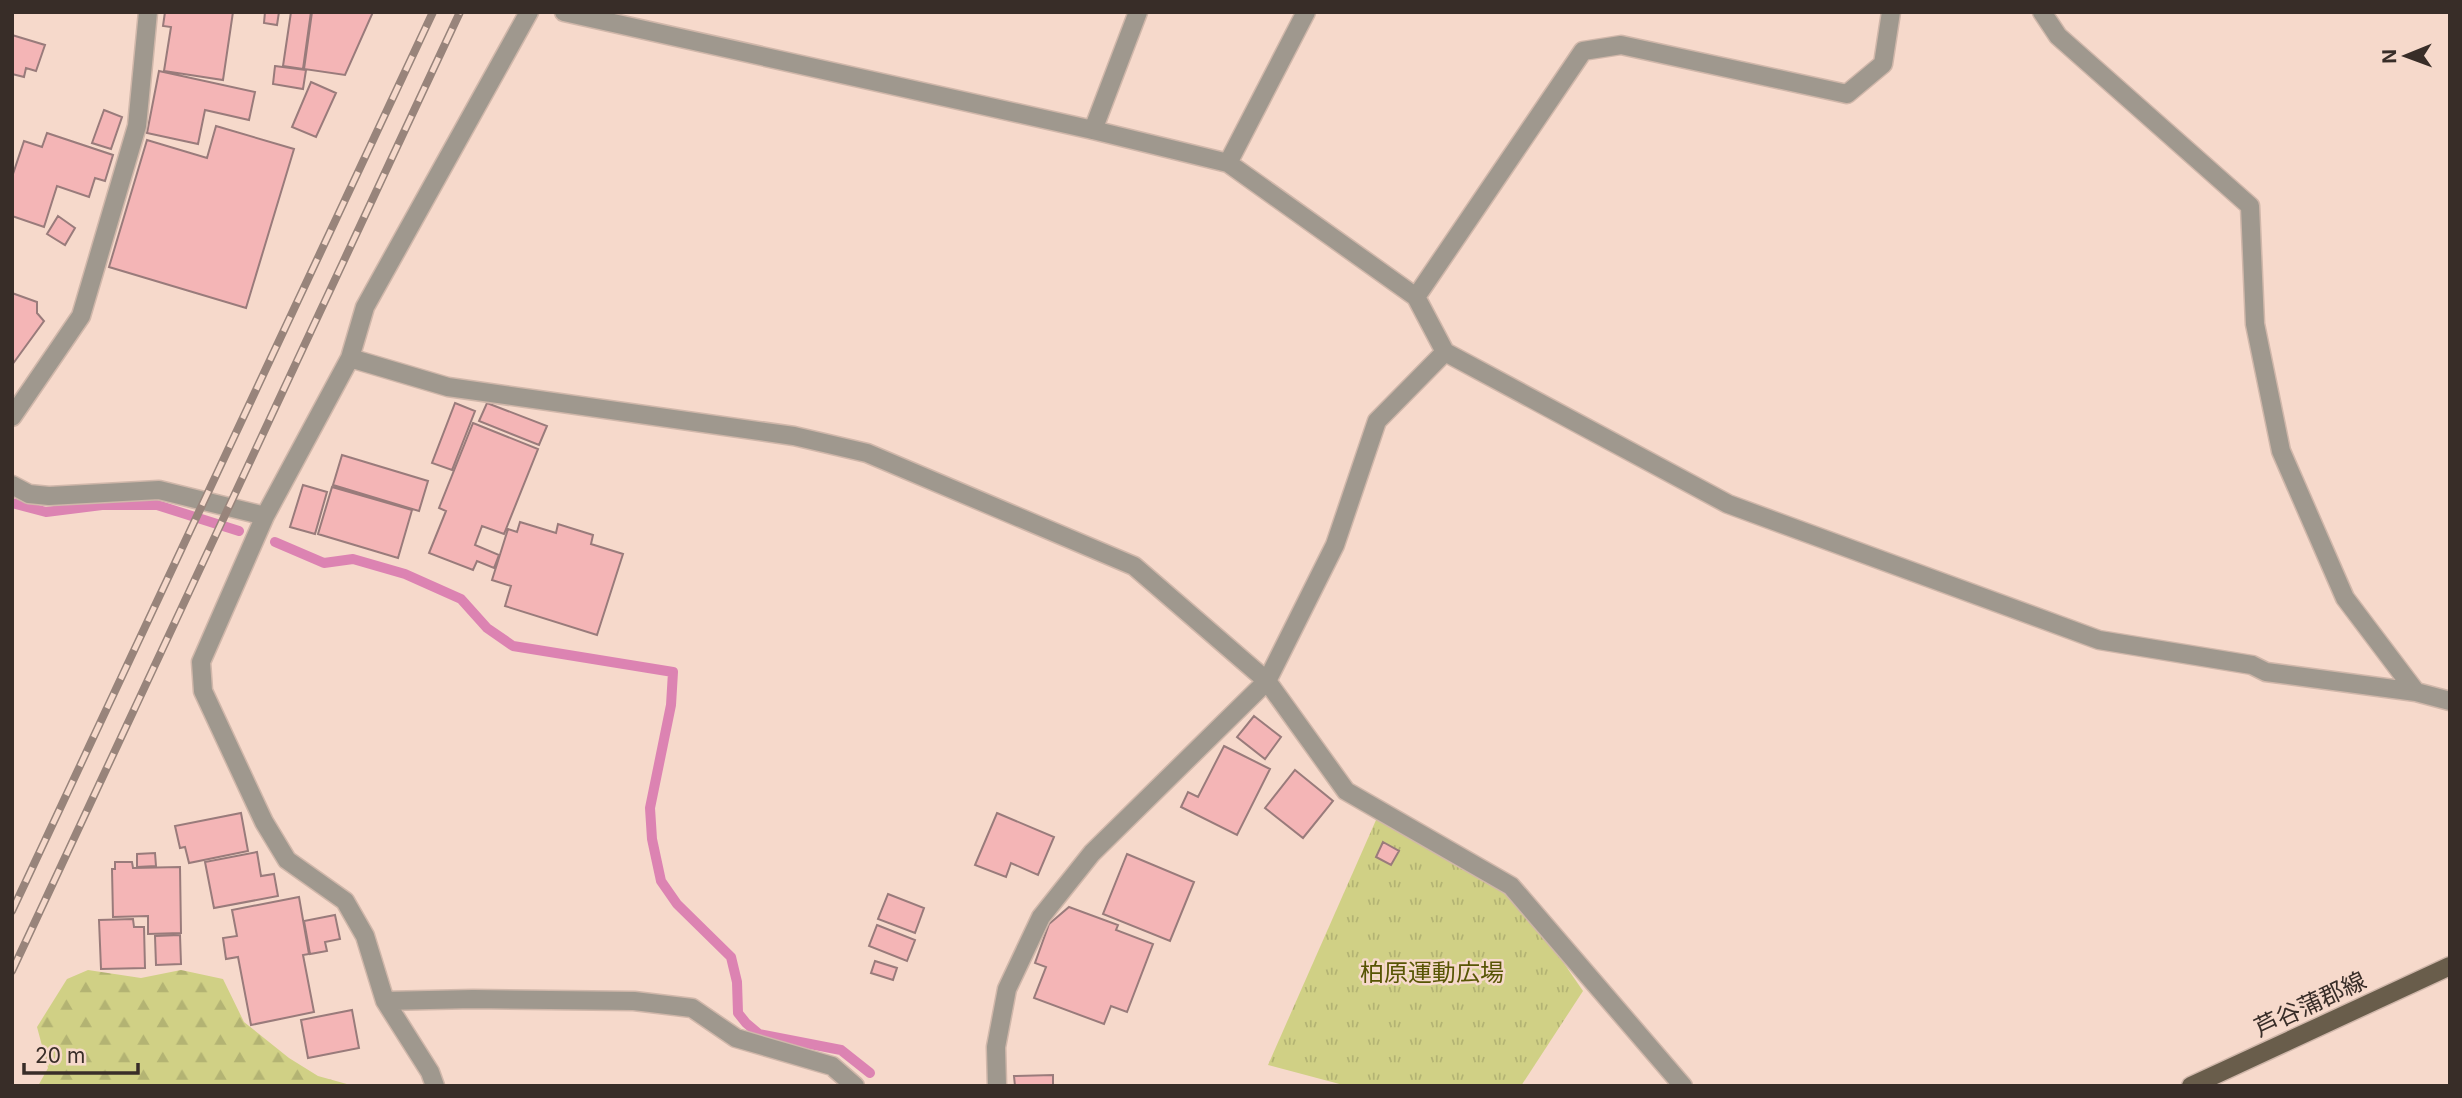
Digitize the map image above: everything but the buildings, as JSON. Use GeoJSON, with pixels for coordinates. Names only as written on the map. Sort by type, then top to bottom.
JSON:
{"type":"FeatureCollection","features":[{"type":"Feature","properties":{"kind":"main road","name":"芦谷蒲郡線"},"geometry":{"type":"LineString","coordinates":[[2192,1086],[2450,966]]}},
{"type":"Feature","properties":{"kind":"street"},"geometry":{"type":"LineString","coordinates":[[12,417],[81,317],[137,126],[148,12]]}},
{"type":"Feature","properties":{"kind":"street"},"geometry":{"type":"LineString","coordinates":[[435,1086],[430,1072],[385,1001],[365,936],[345,901],[287,860],[264,822],[203,691],[201,662],[265,516],[350,358],[365,307],[528,12]]}},
{"type":"Feature","properties":{"kind":"street"},"geometry":{"type":"LineString","coordinates":[[564,12],[1093,130],[1228,163],[1416,297],[1445,352],[1728,504],[2099,640],[2252,665],[2266,672],[2416,692],[2450,701]]}},
{"type":"Feature","properties":{"kind":"street"},"geometry":{"type":"LineString","coordinates":[[1093,130],[1138,12]]}},
{"type":"Feature","properties":{"kind":"street"},"geometry":{"type":"LineString","coordinates":[[1228,163],[1306,12]]}},
{"type":"Feature","properties":{"kind":"street"},"geometry":{"type":"LineString","coordinates":[[1416,297],[1583,51],[1621,45],[1847,94],[1883,64],[1891,12]]}},
{"type":"Feature","properties":{"kind":"street"},"geometry":{"type":"LineString","coordinates":[[2042,12],[2058,36],[2250,206],[2255,324],[2281,452],[2345,598],[2416,692]]}},
{"type":"Feature","properties":{"kind":"street"},"geometry":{"type":"LineString","coordinates":[[996,1086],[996,1047],[1007,989],[1041,917],[1092,853],[1267,681],[1335,545],[1377,421],[1445,352]]}},
{"type":"Feature","properties":{"kind":"street"},"geometry":{"type":"LineString","coordinates":[[350,358],[448,387],[794,436],[867,453],[1133,566],[1267,681],[1346,791],[1511,886],[1683,1086]]}},
{"type":"Feature","properties":{"kind":"street"},"geometry":{"type":"LineString","coordinates":[[12,485],[29,494],[49,496],[159,489],[265,516]]}},
{"type":"Feature","properties":{"kind":"street"},"geometry":{"type":"LineString","coordinates":[[385,1001],[634,1001],[692,1008],[736,1038],[832,1066],[855,1086]]}},
{"type":"Feature","properties":{"kind":"green space","name":"柏原運動広場"},"geometry":{"type":"Polygon","coordinates":[[[1380,811],[1511,886],[1583,991],[1521,1086],[1347,1086],[1268,1065],[1380,811]]]}},
{"type":"Feature","properties":{"kind":"green space"},"geometry":{"type":"Polygon","coordinates":[[[88,970],[141,978],[181,970],[223,979],[244,1022],[289,1058],[318,1076],[354,1086],[38,1086],[48,1068],[37,1027],[67,979],[88,970]]]}},
{"type":"Feature","properties":{"kind":"waterway"},"geometry":{"type":"LineString","coordinates":[[12,503],[46,512],[102,505],[157,505],[239,531]]}},
{"type":"Feature","properties":{"kind":"waterway"},"geometry":{"type":"LineString","coordinates":[[275,542],[324,563],[353,559],[405,574],[461,599],[487,628],[513,646],[673,672],[671,705],[650,808],[652,839],[661,881],[677,904],[731,957],[737,982],[738,1013],[746,1023],[759,1034],[841,1050],[870,1073]]}},
{"type":"Feature","properties":{"kind":"railway"},"geometry":{"type":"LineString","coordinates":[[12,911],[433,12]]}},
{"type":"Feature","properties":{"kind":"railway"},"geometry":{"type":"LineString","coordinates":[[12,971],[460,12]]}}]}
